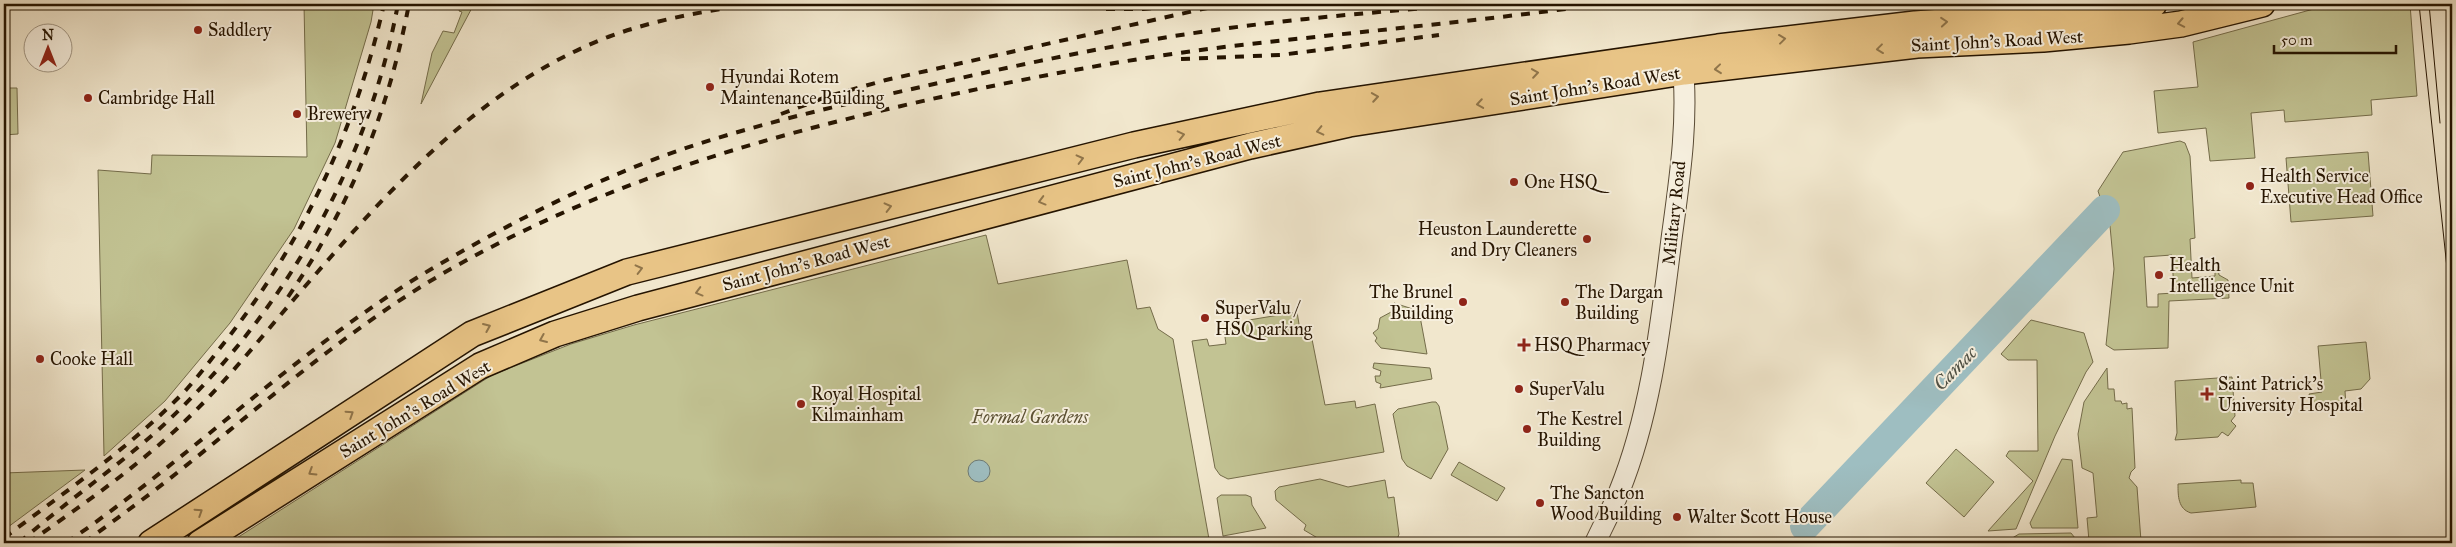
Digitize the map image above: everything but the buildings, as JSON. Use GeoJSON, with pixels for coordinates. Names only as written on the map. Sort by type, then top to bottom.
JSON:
{"type":"FeatureCollection","features":[{"type":"Feature","properties":{"kind":"main road","name":"Saint John's Road West"},"geometry":{"type":"LineString","coordinates":[[200,543],[480,366],[555,334],[638,308],[1250,146],[1349,124],[1683,62],[1915,24],[1984,18],[2038,17],[2154,4]]}},
{"type":"Feature","properties":{"kind":"main road","name":"Saint John's Road West"},"geometry":{"type":"LineString","coordinates":[[151,543],[472,334],[627,272],[1220,126],[1320,106],[1683,62],[1917,45],[2043,39],[2129,31],[2181,24],[2262,4]]}},
{"type":"Feature","properties":{"kind":"street","name":"Military Road"},"geometry":{"type":"LineString","coordinates":[[1595,543],[1619,491],[1632,453],[1657,345],[1676,209],[1686,100],[1683,62]]}},
{"type":"Feature","properties":{"kind":"green space"},"geometry":{"type":"Polygon","coordinates":[[[304,4],[374,4],[371,22],[335,143],[294,229],[230,323],[165,401],[104,456],[98,170],[151,174],[152,155],[307,157],[304,4]]]}},
{"type":"Feature","properties":{"kind":"green space"},"geometry":{"type":"Polygon","coordinates":[[[461,4],[474,4],[421,104],[432,53],[443,31],[454,33],[462,12],[459,11],[461,4]]]}},
{"type":"Feature","properties":{"kind":"green space"},"geometry":{"type":"Polygon","coordinates":[[[2332,4],[2410,4],[2417,96],[2371,100],[2372,115],[2285,122],[2284,110],[2251,113],[2255,158],[2210,161],[2206,128],[2158,133],[2154,91],[2198,87],[2193,42],[2332,4]]]}},
{"type":"Feature","properties":{"kind":"green space"},"geometry":{"type":"Polygon","coordinates":[[[4,88],[17,88],[18,134],[4,135],[4,88]]]}},
{"type":"Feature","properties":{"kind":"green space"},"geometry":{"type":"Polygon","coordinates":[[[2180,141],[2185,143],[2190,156],[2195,238],[2190,239],[2192,278],[2215,276],[2215,268],[2218,268],[2219,275],[2228,280],[2229,298],[2169,301],[2168,348],[2114,350],[2106,345],[2114,269],[2110,226],[2098,191],[2123,152],[2180,141]],[[2172,255],[2144,257],[2147,307],[2158,307],[2158,294],[2174,293],[2172,255]]]}},
{"type":"Feature","properties":{"kind":"green space"},"geometry":{"type":"Polygon","coordinates":[[[2368,152],[2373,216],[2291,222],[2286,158],[2368,152]]]}},
{"type":"Feature","properties":{"kind":"green space","name":"Royal Hospital Kilmainham"},"geometry":{"type":"Polygon","coordinates":[[[986,235],[998,284],[1127,260],[1137,309],[1150,307],[1158,329],[1173,339],[1209,539],[1190,543],[229,543],[492,375],[571,344],[634,325],[986,235]]]}},
{"type":"Feature","properties":{"kind":"green space"},"geometry":{"type":"Polygon","coordinates":[[[1394,303],[1419,311],[1427,354],[1381,348],[1375,341],[1377,338],[1373,333],[1378,329],[1380,318],[1393,311],[1394,303]]]}},
{"type":"Feature","properties":{"kind":"green space"},"geometry":{"type":"Polygon","coordinates":[[[1297,312],[1300,330],[1310,329],[1325,405],[1355,401],[1356,408],[1375,404],[1384,452],[1228,479],[1220,475],[1215,468],[1192,341],[1207,339],[1209,346],[1226,344],[1224,330],[1236,328],[1249,320],[1297,312]]]}},
{"type":"Feature","properties":{"kind":"green space"},"geometry":{"type":"Polygon","coordinates":[[[2031,320],[2084,333],[2093,362],[2086,372],[2055,436],[2016,529],[1988,531],[2033,481],[2006,456],[2009,451],[2038,451],[2037,360],[2008,360],[2001,354],[2031,320]]]}},
{"type":"Feature","properties":{"kind":"green space"},"geometry":{"type":"Polygon","coordinates":[[[2366,342],[2370,379],[2361,389],[2345,391],[2346,406],[2324,407],[2314,404],[2309,394],[2322,392],[2318,346],[2366,342]]]}},
{"type":"Feature","properties":{"kind":"green space"},"geometry":{"type":"Polygon","coordinates":[[[1374,363],[1430,368],[1432,379],[1380,388],[1381,384],[1376,382],[1375,376],[1380,376],[1381,371],[1373,368],[1374,363]]]}},
{"type":"Feature","properties":{"kind":"green space"},"geometry":{"type":"Polygon","coordinates":[[[2107,368],[2108,389],[2114,389],[2115,401],[2121,401],[2122,404],[2127,403],[2127,409],[2132,408],[2135,468],[2129,478],[2137,487],[2141,541],[2107,543],[2089,541],[2087,518],[2097,517],[2093,473],[2082,468],[2078,434],[2084,402],[2107,368]]]}},
{"type":"Feature","properties":{"kind":"green space"},"geometry":{"type":"Polygon","coordinates":[[[2232,377],[2235,416],[2231,421],[2236,426],[2228,436],[2222,432],[2218,437],[2175,440],[2177,433],[2175,381],[2232,377]]]}},
{"type":"Feature","properties":{"kind":"green space"},"geometry":{"type":"Polygon","coordinates":[[[1436,402],[1439,406],[1448,449],[1431,479],[1407,466],[1402,459],[1393,414],[1398,409],[1436,402]]]}},
{"type":"Feature","properties":{"kind":"green space"},"geometry":{"type":"Polygon","coordinates":[[[1956,449],[1994,482],[1964,517],[1926,483],[1956,449]]]}},
{"type":"Feature","properties":{"kind":"green space"},"geometry":{"type":"Polygon","coordinates":[[[2062,459],[2072,460],[2078,528],[2032,528],[2030,523],[2062,459]]]}},
{"type":"Feature","properties":{"kind":"green space"},"geometry":{"type":"Polygon","coordinates":[[[1459,462],[1505,488],[1497,501],[1451,475],[1459,462]]]}},
{"type":"Feature","properties":{"kind":"green space"},"geometry":{"type":"Polygon","coordinates":[[[85,470],[4,530],[4,473],[85,470]]]}},
{"type":"Feature","properties":{"kind":"green space"},"geometry":{"type":"Polygon","coordinates":[[[1320,479],[1348,487],[1385,480],[1388,498],[1394,497],[1399,534],[1396,543],[1326,543],[1304,530],[1306,525],[1276,500],[1275,491],[1279,487],[1320,479]]]}},
{"type":"Feature","properties":{"kind":"green space"},"geometry":{"type":"Polygon","coordinates":[[[2241,480],[2241,483],[2253,483],[2256,507],[2191,513],[2181,505],[2178,484],[2241,480]]]}},
{"type":"Feature","properties":{"kind":"green space"},"geometry":{"type":"Polygon","coordinates":[[[1221,495],[1246,495],[1251,497],[1252,505],[1266,528],[1223,536],[1217,498],[1221,495]]]}},
{"type":"Feature","properties":{"kind":"green space"},"geometry":{"type":"Polygon","coordinates":[[[2071,533],[2079,543],[2004,543],[2019,534],[2071,533]]]}},
{"type":"Feature","properties":{"kind":"water"},"geometry":{"type":"Polygon","coordinates":[[[979,460],[987,463],[990,471],[987,479],[979,482],[971,479],[968,471],[971,463],[979,460]]]}},
{"type":"Feature","properties":{"kind":"waterway","name":"Camac"},"geometry":{"type":"LineString","coordinates":[[1805,526],[2105,210]]}},
{"type":"Feature","properties":{"kind":"tram line"},"geometry":{"type":"LineString","coordinates":[[2419,4],[2452,315]]}},
{"type":"Feature","properties":{"kind":"tram line"},"geometry":{"type":"LineString","coordinates":[[2429,4],[2440,123]]}},
{"type":"Feature","properties":{"kind":"railway"},"geometry":{"type":"LineString","coordinates":[[4,538],[121,449],[165,411],[198,376],[258,297],[283,258],[326,177],[344,135],[359,92],[373,49],[384,4]]}},
{"type":"Feature","properties":{"kind":"railway"},"geometry":{"type":"LineString","coordinates":[[19,543],[157,431],[202,387],[243,340],[280,290],[312,237],[341,182],[365,124],[384,65],[398,4]]}},
{"type":"Feature","properties":{"kind":"railway"},"geometry":{"type":"LineString","coordinates":[[288,297],[331,228],[364,157],[390,83],[409,4]]}},
{"type":"Feature","properties":{"kind":"railway"},"geometry":{"type":"LineString","coordinates":[[28,543],[127,471],[183,423],[227,378],[363,221],[399,183],[475,114],[517,84],[561,58],[608,37],[645,25],[683,16],[759,4]]}},
{"type":"Feature","properties":{"kind":"railway"},"geometry":{"type":"LineString","coordinates":[[1106,9],[1143,9],[1190,4]]}},
{"type":"Feature","properties":{"kind":"railway"},"geometry":{"type":"LineString","coordinates":[[781,114],[829,96],[886,80],[1225,4]]}},
{"type":"Feature","properties":{"kind":"railway"},"geometry":{"type":"LineString","coordinates":[[66,543],[111,511],[331,337],[423,274],[488,237],[556,202],[660,157],[754,127],[814,112],[1109,47],[1247,26],[1468,4]]}},
{"type":"Feature","properties":{"kind":"railway"},"geometry":{"type":"LineString","coordinates":[[84,543],[171,478],[315,361],[419,288],[456,266],[567,211],[679,168],[736,149],[853,118],[954,94],[1073,70],[1232,46],[1603,4]]}},
{"type":"Feature","properties":{"kind":"railway"},"geometry":{"type":"LineString","coordinates":[[1181,59],[1280,55],[1439,35]]}},
{"type":"Feature","properties":{"kind":"place","name":"Saddlery"},"geometry":{"type":"Point","coordinates":[198,30]}},
{"type":"Feature","properties":{"kind":"place","name":"Hyundai Rotem Maintenance Building"},"geometry":{"type":"Point","coordinates":[710,87]}},
{"type":"Feature","properties":{"kind":"place","name":"Cambridge Hall"},"geometry":{"type":"Point","coordinates":[88,98]}},
{"type":"Feature","properties":{"kind":"place","name":"Brewery"},"geometry":{"type":"Point","coordinates":[297,114]}},
{"type":"Feature","properties":{"kind":"place","name":"One HSQ"},"geometry":{"type":"Point","coordinates":[1514,182]}},
{"type":"Feature","properties":{"kind":"place","name":"Health Service Executive Head Office"},"geometry":{"type":"Point","coordinates":[2250,186]}},
{"type":"Feature","properties":{"kind":"place","name":"Heuston Launderette and Dry Cleaners"},"geometry":{"type":"Point","coordinates":[1587,239]}},
{"type":"Feature","properties":{"kind":"place","name":"Health Intelligence Unit"},"geometry":{"type":"Point","coordinates":[2159,275]}},
{"type":"Feature","properties":{"kind":"place","name":"The Brunel Building"},"geometry":{"type":"Point","coordinates":[1463,302]}},
{"type":"Feature","properties":{"kind":"place","name":"The Dargan Building"},"geometry":{"type":"Point","coordinates":[1565,302]}},
{"type":"Feature","properties":{"kind":"place","name":"SuperValu / HSQ parking"},"geometry":{"type":"Point","coordinates":[1205,318]}},
{"type":"Feature","properties":{"kind":"place","name":"HSQ Pharmacy"},"geometry":{"type":"Point","coordinates":[1524,345]}},
{"type":"Feature","properties":{"kind":"place","name":"Cooke Hall"},"geometry":{"type":"Point","coordinates":[40,359]}},
{"type":"Feature","properties":{"kind":"place","name":"SuperValu"},"geometry":{"type":"Point","coordinates":[1519,389]}},
{"type":"Feature","properties":{"kind":"place","name":"Saint Patrick’s University Hospital"},"geometry":{"type":"Point","coordinates":[2207,394]}},
{"type":"Feature","properties":{"kind":"place","name":"Royal Hospital Kilmainham"},"geometry":{"type":"Point","coordinates":[801,404]}},
{"type":"Feature","properties":{"kind":"place","name":"The Kestrel Building"},"geometry":{"type":"Point","coordinates":[1527,429]}},
{"type":"Feature","properties":{"kind":"place","name":"The Sancton Wood Building"},"geometry":{"type":"Point","coordinates":[1540,503]}},
{"type":"Feature","properties":{"kind":"place","name":"Walter Scott House"},"geometry":{"type":"Point","coordinates":[1677,517]}},
{"type":"Feature","properties":{"kind":"park label","name":"Formal Gardens"},"geometry":{"type":"Point","coordinates":[1030,417]}}]}
